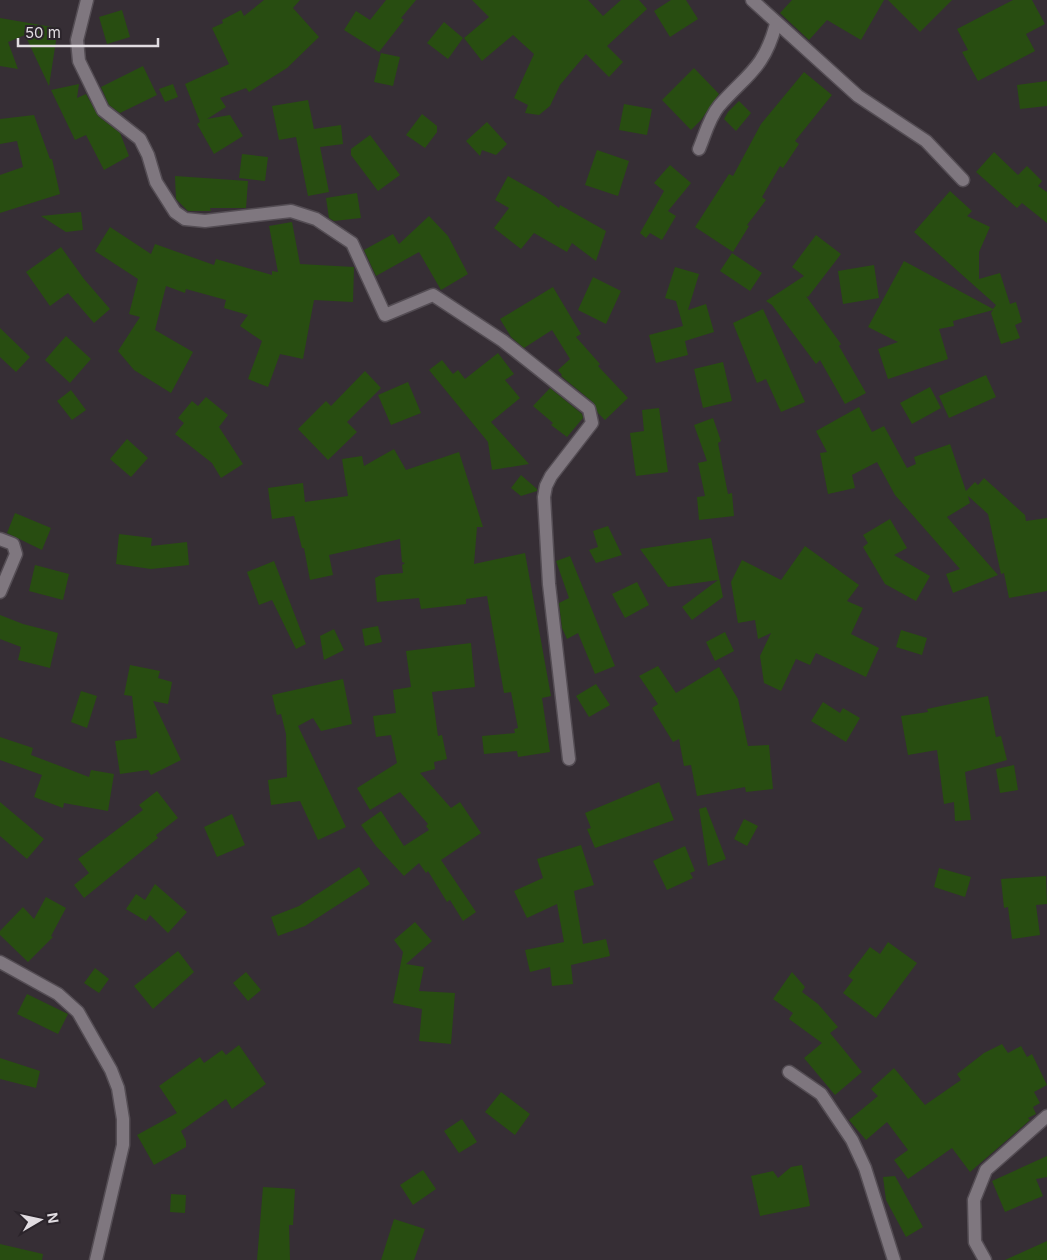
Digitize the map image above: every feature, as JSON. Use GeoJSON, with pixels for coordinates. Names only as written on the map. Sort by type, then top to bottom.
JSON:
{"type":"FeatureCollection","features":[{"type":"Feature","properties":{"kind":"street"},"geometry":{"type":"LineString","coordinates":[[87,0],[77,40],[79,61],[103,110],[140,139],[148,155],[156,182],[175,212],[185,219],[205,221],[291,211],[316,219],[352,244],[384,315],[433,295],[503,341],[588,409],[592,423],[551,476],[546,486],[544,498],[549,584],[569,759]]}},
{"type":"Feature","properties":{"kind":"street"},"geometry":{"type":"LineString","coordinates":[[752,0],[776,24],[858,96],[926,141],[963,180]]}},
{"type":"Feature","properties":{"kind":"street"},"geometry":{"type":"LineString","coordinates":[[698,149],[714,114],[753,72],[766,54],[776,24]]}},
{"type":"Feature","properties":{"kind":"street"},"geometry":{"type":"LineString","coordinates":[[0,539],[13,544],[16,554],[0,592]]}},
{"type":"Feature","properties":{"kind":"street"},"geometry":{"type":"LineString","coordinates":[[0,962],[58,994],[78,1012],[111,1070],[118,1088],[124,1119],[122,1145],[96,1260]]}},
{"type":"Feature","properties":{"kind":"street"},"geometry":{"type":"LineString","coordinates":[[789,1072],[821,1094],[852,1140],[868,1176],[894,1260]]}},
{"type":"Feature","properties":{"kind":"street"},"geometry":{"type":"LineString","coordinates":[[985,1260],[976,1242],[974,1200],[986,1170],[1047,1116]]}},
{"type":"Feature","properties":{"kind":"building"},"geometry":{"type":"Polygon","coordinates":[[[264,0],[300,0],[293,8],[319,37],[287,68],[249,92],[246,88],[220,98],[226,107],[207,119],[230,115],[243,136],[214,154],[197,124],[200,122],[185,84],[229,64],[212,28],[223,23],[222,20],[241,10],[244,16],[264,0]]]}},
{"type":"Feature","properties":{"kind":"building"},"geometry":{"type":"Polygon","coordinates":[[[386,0],[416,0],[401,18],[404,20],[379,52],[344,30],[356,11],[370,20],[386,0]]]}},
{"type":"Feature","properties":{"kind":"building"},"geometry":{"type":"Polygon","coordinates":[[[472,0],[588,0],[603,16],[621,0],[639,0],[647,9],[607,46],[623,62],[609,77],[586,54],[560,85],[550,106],[539,115],[525,113],[528,105],[514,98],[534,54],[513,35],[482,61],[464,38],[489,17],[472,0]]]}},
{"type":"Feature","properties":{"kind":"building"},"geometry":{"type":"Polygon","coordinates":[[[671,0],[686,0],[698,19],[670,37],[654,11],[671,0]]]}},
{"type":"Feature","properties":{"kind":"building"},"geometry":{"type":"Polygon","coordinates":[[[792,0],[884,0],[861,40],[827,20],[809,40],[780,13],[792,0]]]}},
{"type":"Feature","properties":{"kind":"building"},"geometry":{"type":"Polygon","coordinates":[[[888,0],[952,0],[920,32],[888,0]]]}},
{"type":"Feature","properties":{"kind":"building"},"geometry":{"type":"Polygon","coordinates":[[[1013,0],[1032,0],[1045,24],[1026,34],[1035,51],[978,81],[962,52],[968,50],[957,29],[1013,0]]]}},
{"type":"Feature","properties":{"kind":"building"},"geometry":{"type":"Polygon","coordinates":[[[122,10],[130,37],[107,44],[99,17],[122,10]]]}},
{"type":"Feature","properties":{"kind":"building"},"geometry":{"type":"Polygon","coordinates":[[[0,18],[58,28],[49,86],[25,35],[8,42],[18,69],[0,66],[0,18]]]}},
{"type":"Feature","properties":{"kind":"building"},"geometry":{"type":"Polygon","coordinates":[[[444,22],[463,38],[448,59],[427,43],[444,22]]]}},
{"type":"Feature","properties":{"kind":"building"},"geometry":{"type":"Polygon","coordinates":[[[381,53],[400,57],[393,86],[374,82],[381,53]]]}},
{"type":"Feature","properties":{"kind":"building"},"geometry":{"type":"Polygon","coordinates":[[[143,66],[157,95],[120,113],[109,105],[101,87],[143,66]]]}},
{"type":"Feature","properties":{"kind":"building"},"geometry":{"type":"Polygon","coordinates":[[[694,68],[719,94],[701,120],[691,130],[662,100],[694,68]]]}},
{"type":"Feature","properties":{"kind":"building"},"geometry":{"type":"Polygon","coordinates":[[[804,72],[832,95],[795,141],[799,144],[783,168],[780,166],[762,197],[766,200],[747,225],[749,226],[733,252],[695,227],[729,174],[733,176],[761,124],[804,72]]]}},
{"type":"Feature","properties":{"kind":"building"},"geometry":{"type":"Polygon","coordinates":[[[1047,81],[1047,106],[1020,109],[1017,85],[1047,81]]]}},
{"type":"Feature","properties":{"kind":"building"},"geometry":{"type":"Polygon","coordinates":[[[79,84],[77,98],[86,94],[98,116],[120,133],[129,156],[104,170],[86,135],[75,140],[51,90],[79,84]]]}},
{"type":"Feature","properties":{"kind":"building"},"geometry":{"type":"Polygon","coordinates":[[[173,84],[178,97],[165,102],[159,89],[173,84]]]}},
{"type":"Feature","properties":{"kind":"building"},"geometry":{"type":"Polygon","coordinates":[[[308,100],[314,129],[341,125],[343,144],[320,147],[329,192],[308,196],[296,137],[279,140],[272,106],[308,100]]]}},
{"type":"Feature","properties":{"kind":"building"},"geometry":{"type":"Polygon","coordinates":[[[739,101],[751,113],[736,131],[724,119],[739,101]]]}},
{"type":"Feature","properties":{"kind":"building"},"geometry":{"type":"Polygon","coordinates":[[[624,104],[652,109],[647,135],[619,130],[624,104]]]}},
{"type":"Feature","properties":{"kind":"building"},"geometry":{"type":"Polygon","coordinates":[[[422,114],[437,126],[437,132],[425,148],[406,135],[422,114]]]}},
{"type":"Feature","properties":{"kind":"building"},"geometry":{"type":"Polygon","coordinates":[[[34,115],[50,159],[52,159],[60,194],[0,213],[0,175],[23,167],[17,141],[0,144],[0,119],[34,115]]]}},
{"type":"Feature","properties":{"kind":"building"},"geometry":{"type":"Polygon","coordinates":[[[487,122],[507,144],[496,155],[482,150],[480,156],[466,141],[487,122]]]}},
{"type":"Feature","properties":{"kind":"building"},"geometry":{"type":"Polygon","coordinates":[[[370,135],[400,175],[378,191],[351,155],[351,149],[370,135]]]}},
{"type":"Feature","properties":{"kind":"building"},"geometry":{"type":"Polygon","coordinates":[[[597,150],[629,161],[618,196],[585,185],[597,150]]]}},
{"type":"Feature","properties":{"kind":"building"},"geometry":{"type":"Polygon","coordinates":[[[994,152],[1018,175],[1027,166],[1042,181],[1038,186],[1047,192],[1047,223],[1022,203],[1017,208],[976,172],[994,152]]]}},
{"type":"Feature","properties":{"kind":"building"},"geometry":{"type":"Polygon","coordinates":[[[242,154],[268,157],[265,181],[239,178],[242,154]]]}},
{"type":"Feature","properties":{"kind":"building"},"geometry":{"type":"Polygon","coordinates":[[[670,165],[691,183],[668,211],[676,216],[662,240],[650,233],[646,238],[640,233],[664,191],[654,183],[670,165]]]}},
{"type":"Feature","properties":{"kind":"building"},"geometry":{"type":"Polygon","coordinates":[[[175,176],[248,181],[246,208],[210,208],[211,211],[188,211],[176,199],[175,176]]]}},
{"type":"Feature","properties":{"kind":"building"},"geometry":{"type":"Polygon","coordinates":[[[508,176],[545,197],[559,208],[560,205],[606,231],[596,261],[572,243],[567,252],[534,233],[521,249],[494,228],[509,208],[495,200],[508,176]]]}},
{"type":"Feature","properties":{"kind":"building"},"geometry":{"type":"Polygon","coordinates":[[[950,191],[972,211],[967,216],[990,227],[979,252],[979,279],[1000,273],[1010,304],[1016,302],[1022,322],[1015,325],[1020,338],[1001,344],[991,313],[993,310],[953,321],[954,326],[939,329],[948,359],[888,379],[878,349],[898,342],[868,327],[904,261],[993,309],[996,305],[914,232],[950,191]]]}},
{"type":"Feature","properties":{"kind":"building"},"geometry":{"type":"Polygon","coordinates":[[[357,193],[361,218],[334,221],[329,218],[326,198],[357,193]]]}},
{"type":"Feature","properties":{"kind":"building"},"geometry":{"type":"Polygon","coordinates":[[[81,212],[83,230],[66,232],[41,216],[81,212]]]}},
{"type":"Feature","properties":{"kind":"building"},"geometry":{"type":"Polygon","coordinates":[[[429,216],[448,236],[468,274],[441,290],[419,252],[376,276],[364,250],[393,234],[399,244],[429,216]]]}},
{"type":"Feature","properties":{"kind":"building"},"geometry":{"type":"Polygon","coordinates":[[[292,222],[300,264],[354,267],[353,302],[314,300],[303,359],[280,354],[268,387],[248,379],[262,341],[240,326],[248,315],[224,308],[226,300],[186,289],[185,293],[166,286],[155,330],[193,352],[171,393],[134,370],[118,351],[140,317],[129,314],[138,279],[95,251],[110,227],[151,254],[155,244],[214,265],[216,259],[272,275],[272,271],[278,272],[269,226],[292,222]]]}},
{"type":"Feature","properties":{"kind":"building"},"geometry":{"type":"Polygon","coordinates":[[[816,235],[841,254],[808,297],[806,296],[841,344],[839,346],[866,393],[845,404],[820,360],[816,364],[772,305],[766,301],[804,276],[792,267],[816,235]]]}},
{"type":"Feature","properties":{"kind":"building"},"geometry":{"type":"Polygon","coordinates":[[[61,247],[84,279],[110,309],[94,323],[68,293],[50,306],[26,272],[61,247]]]}},
{"type":"Feature","properties":{"kind":"building"},"geometry":{"type":"Polygon","coordinates":[[[732,253],[762,273],[750,291],[720,271],[732,253]]]}},
{"type":"Feature","properties":{"kind":"building"},"geometry":{"type":"Polygon","coordinates":[[[874,265],[879,298],[843,304],[838,271],[874,265]]]}},
{"type":"Feature","properties":{"kind":"building"},"geometry":{"type":"Polygon","coordinates":[[[675,267],[699,274],[688,310],[706,304],[714,332],[685,341],[688,355],[656,363],[649,335],[683,326],[676,301],[665,298],[675,267]]]}},
{"type":"Feature","properties":{"kind":"building"},"geometry":{"type":"Polygon","coordinates":[[[593,277],[621,291],[606,324],[578,310],[593,277]]]}},
{"type":"Feature","properties":{"kind":"building"},"geometry":{"type":"Polygon","coordinates":[[[553,287],[581,334],[576,337],[600,364],[598,366],[628,398],[605,420],[598,413],[594,403],[561,376],[558,370],[570,359],[552,330],[524,348],[511,337],[500,319],[553,287]]]}},
{"type":"Feature","properties":{"kind":"building"},"geometry":{"type":"Polygon","coordinates":[[[763,309],[805,402],[781,412],[766,379],[757,383],[733,323],[763,309]]]}},
{"type":"Feature","properties":{"kind":"building"},"geometry":{"type":"Polygon","coordinates":[[[0,328],[30,357],[16,372],[0,357],[0,328]]]}},
{"type":"Feature","properties":{"kind":"building"},"geometry":{"type":"Polygon","coordinates":[[[66,336],[91,359],[70,383],[45,360],[66,336]]]}},
{"type":"Feature","properties":{"kind":"building"},"geometry":{"type":"Polygon","coordinates":[[[498,353],[514,374],[505,380],[520,398],[491,422],[529,464],[492,470],[488,442],[429,370],[442,360],[453,374],[458,370],[465,379],[498,353]]]}},
{"type":"Feature","properties":{"kind":"building"},"geometry":{"type":"Polygon","coordinates":[[[723,362],[732,401],[703,408],[694,369],[723,362]]]}},
{"type":"Feature","properties":{"kind":"building"},"geometry":{"type":"Polygon","coordinates":[[[365,371],[381,388],[347,422],[357,432],[328,460],[298,429],[326,401],[331,406],[365,371]]]}},
{"type":"Feature","properties":{"kind":"building"},"geometry":{"type":"Polygon","coordinates":[[[986,375],[996,397],[949,418],[939,396],[986,375]]]}},
{"type":"Feature","properties":{"kind":"building"},"geometry":{"type":"Polygon","coordinates":[[[408,382],[421,413],[391,425],[378,395],[408,382]]]}},
{"type":"Feature","properties":{"kind":"building"},"geometry":{"type":"Polygon","coordinates":[[[930,387],[941,408],[912,424],[900,403],[930,387]]]}},
{"type":"Feature","properties":{"kind":"building"},"geometry":{"type":"Polygon","coordinates":[[[550,388],[582,414],[583,418],[567,437],[551,425],[553,423],[533,406],[550,388]]]}},
{"type":"Feature","properties":{"kind":"building"},"geometry":{"type":"Polygon","coordinates":[[[71,390],[86,410],[72,420],[57,401],[71,390]]]}},
{"type":"Feature","properties":{"kind":"building"},"geometry":{"type":"Polygon","coordinates":[[[206,397],[228,415],[219,427],[243,464],[221,478],[212,463],[175,434],[184,423],[178,418],[192,401],[198,406],[206,397]]]}},
{"type":"Feature","properties":{"kind":"building"},"geometry":{"type":"Polygon","coordinates":[[[859,407],[872,432],[884,426],[907,468],[916,464],[914,457],[950,444],[966,491],[975,482],[978,485],[984,478],[1025,515],[1026,521],[1047,518],[1047,591],[1009,598],[1004,573],[1001,574],[988,514],[968,496],[970,503],[947,517],[998,575],[953,593],[946,574],[960,569],[895,495],[877,462],[852,475],[855,488],[828,494],[820,453],[827,452],[816,431],[859,407]]]}},
{"type":"Feature","properties":{"kind":"building"},"geometry":{"type":"Polygon","coordinates":[[[659,408],[668,472],[636,476],[630,433],[644,431],[642,410],[659,408]]]}},
{"type":"Feature","properties":{"kind":"building"},"geometry":{"type":"Polygon","coordinates":[[[713,418],[721,441],[718,443],[728,494],[732,493],[734,516],[699,520],[697,497],[705,496],[698,463],[707,461],[694,425],[713,418]]]}},
{"type":"Feature","properties":{"kind":"building"},"geometry":{"type":"Polygon","coordinates":[[[127,439],[148,458],[131,477],[110,459],[127,439]]]}},
{"type":"Feature","properties":{"kind":"building"},"geometry":{"type":"Polygon","coordinates":[[[394,449],[406,470],[459,452],[483,527],[477,527],[474,564],[525,553],[551,696],[542,698],[550,752],[518,757],[517,751],[484,754],[482,736],[515,733],[514,729],[518,728],[511,692],[504,693],[487,596],[466,599],[466,604],[421,609],[419,598],[377,602],[375,578],[381,575],[403,573],[402,565],[405,563],[402,562],[400,539],[329,555],[333,575],[310,580],[304,548],[302,548],[294,516],[272,519],[268,488],[303,483],[305,502],[348,496],[342,459],[362,456],[364,466],[394,449]]]}},
{"type":"Feature","properties":{"kind":"building"},"geometry":{"type":"Polygon","coordinates":[[[521,475],[537,491],[521,496],[511,488],[521,475]]]}},
{"type":"Feature","properties":{"kind":"building"},"geometry":{"type":"Polygon","coordinates":[[[15,513],[51,528],[42,550],[7,533],[15,513]]]}},
{"type":"Feature","properties":{"kind":"building"},"geometry":{"type":"Polygon","coordinates":[[[890,519],[907,548],[894,555],[930,576],[916,601],[885,584],[863,547],[868,543],[863,535],[890,519]]]}},
{"type":"Feature","properties":{"kind":"building"},"geometry":{"type":"Polygon","coordinates":[[[608,526],[622,555],[596,563],[589,550],[598,547],[593,531],[608,526]]]}},
{"type":"Feature","properties":{"kind":"building"},"geometry":{"type":"Polygon","coordinates":[[[119,534],[152,538],[151,546],[187,542],[189,565],[151,569],[116,564],[119,534]]]}},
{"type":"Feature","properties":{"kind":"building"},"geometry":{"type":"Polygon","coordinates":[[[711,538],[723,597],[692,620],[682,607],[718,580],[668,587],[640,549],[711,538]]]}},
{"type":"Feature","properties":{"kind":"building"},"geometry":{"type":"Polygon","coordinates":[[[805,546],[859,585],[847,601],[863,608],[851,634],[879,648],[866,677],[816,653],[810,665],[796,659],[781,691],[764,683],[760,656],[771,633],[758,639],[755,620],[738,623],[731,582],[742,560],[781,580],[805,546]]]}},
{"type":"Feature","properties":{"kind":"building"},"geometry":{"type":"Polygon","coordinates":[[[570,556],[615,666],[595,674],[578,633],[567,639],[562,628],[559,603],[569,598],[556,561],[570,556]]]}},
{"type":"Feature","properties":{"kind":"building"},"geometry":{"type":"Polygon","coordinates":[[[274,561],[306,644],[296,649],[272,600],[259,605],[247,572],[274,561]]]}},
{"type":"Feature","properties":{"kind":"building"},"geometry":{"type":"Polygon","coordinates":[[[35,565],[69,574],[63,600],[29,591],[35,565]]]}},
{"type":"Feature","properties":{"kind":"building"},"geometry":{"type":"Polygon","coordinates":[[[637,582],[649,605],[625,618],[612,594],[637,582]]]}},
{"type":"Feature","properties":{"kind":"building"},"geometry":{"type":"Polygon","coordinates":[[[0,615],[23,624],[58,633],[50,668],[18,660],[21,647],[0,639],[0,615]]]}},
{"type":"Feature","properties":{"kind":"building"},"geometry":{"type":"Polygon","coordinates":[[[378,626],[382,642],[365,646],[362,629],[378,626]]]}},
{"type":"Feature","properties":{"kind":"building"},"geometry":{"type":"Polygon","coordinates":[[[334,629],[344,650],[324,660],[320,636],[334,629]]]}},
{"type":"Feature","properties":{"kind":"building"},"geometry":{"type":"Polygon","coordinates":[[[901,630],[927,638],[922,655],[896,647],[901,630]]]}},
{"type":"Feature","properties":{"kind":"building"},"geometry":{"type":"Polygon","coordinates":[[[725,632],[734,651],[715,661],[706,642],[725,632]]]}},
{"type":"Feature","properties":{"kind":"building"},"geometry":{"type":"Polygon","coordinates":[[[471,643],[475,687],[432,692],[438,736],[442,735],[447,759],[434,762],[435,769],[420,773],[451,808],[460,802],[481,833],[441,860],[476,912],[463,921],[450,900],[447,902],[428,871],[426,873],[419,863],[404,876],[376,846],[361,825],[381,811],[404,846],[429,830],[426,826],[428,824],[400,792],[370,810],[357,788],[397,763],[391,735],[376,737],[373,716],[396,713],[393,690],[411,687],[406,651],[471,643]]]}},
{"type":"Feature","properties":{"kind":"building"},"geometry":{"type":"Polygon","coordinates":[[[130,665],[160,671],[158,678],[172,682],[168,704],[153,701],[181,760],[151,775],[148,770],[120,774],[115,741],[137,738],[132,696],[124,695],[130,665]]]}},
{"type":"Feature","properties":{"kind":"building"},"geometry":{"type":"Polygon","coordinates":[[[658,666],[676,693],[719,667],[738,699],[748,746],[769,745],[773,789],[746,792],[745,787],[697,796],[691,765],[684,766],[679,739],[673,742],[652,708],[658,704],[639,676],[658,666]]]}},
{"type":"Feature","properties":{"kind":"building"},"geometry":{"type":"Polygon","coordinates":[[[343,679],[352,724],[321,731],[313,718],[298,726],[346,827],[318,840],[300,801],[271,805],[268,780],[287,777],[286,734],[281,714],[277,715],[272,695],[343,679]]]}},
{"type":"Feature","properties":{"kind":"building"},"geometry":{"type":"Polygon","coordinates":[[[596,684],[610,705],[589,717],[576,696],[596,684]]]}},
{"type":"Feature","properties":{"kind":"building"},"geometry":{"type":"Polygon","coordinates":[[[81,691],[97,696],[87,728],[71,722],[81,691]]]}},
{"type":"Feature","properties":{"kind":"building"},"geometry":{"type":"Polygon","coordinates":[[[988,696],[996,737],[1001,736],[1007,760],[965,772],[971,820],[955,821],[954,802],[944,804],[937,750],[908,755],[901,716],[928,712],[927,709],[988,696]]]}},
{"type":"Feature","properties":{"kind":"building"},"geometry":{"type":"Polygon","coordinates":[[[823,702],[840,713],[843,708],[860,718],[846,742],[811,721],[823,702]]]}},
{"type":"Feature","properties":{"kind":"building"},"geometry":{"type":"Polygon","coordinates":[[[0,737],[33,748],[31,755],[89,777],[91,770],[114,774],[108,811],[64,803],[63,808],[34,797],[42,775],[0,760],[0,737]]]}},
{"type":"Feature","properties":{"kind":"building"},"geometry":{"type":"Polygon","coordinates":[[[1014,765],[1018,790],[1000,793],[996,769],[1014,765]]]}},
{"type":"Feature","properties":{"kind":"building"},"geometry":{"type":"Polygon","coordinates":[[[659,782],[674,820],[595,848],[587,829],[591,828],[585,813],[659,782]]]}},
{"type":"Feature","properties":{"kind":"building"},"geometry":{"type":"Polygon","coordinates":[[[157,791],[178,818],[156,835],[158,838],[84,898],[74,885],[89,873],[78,859],[143,810],[139,805],[157,791]]]}},
{"type":"Feature","properties":{"kind":"building"},"geometry":{"type":"Polygon","coordinates":[[[0,802],[44,839],[27,859],[0,836],[0,802]]]}},
{"type":"Feature","properties":{"kind":"building"},"geometry":{"type":"Polygon","coordinates":[[[706,807],[726,859],[708,866],[699,809],[706,807]]]}},
{"type":"Feature","properties":{"kind":"building"},"geometry":{"type":"Polygon","coordinates":[[[232,814],[245,845],[217,857],[204,827],[232,814]]]}},
{"type":"Feature","properties":{"kind":"building"},"geometry":{"type":"Polygon","coordinates":[[[744,819],[758,826],[747,846],[734,839],[744,819]]]}},
{"type":"Feature","properties":{"kind":"building"},"geometry":{"type":"Polygon","coordinates":[[[581,845],[594,885],[574,891],[583,944],[606,939],[610,956],[571,965],[573,984],[552,986],[550,967],[530,972],[525,950],[564,942],[557,904],[527,918],[514,891],[543,878],[537,859],[581,845]]]}},
{"type":"Feature","properties":{"kind":"building"},"geometry":{"type":"Polygon","coordinates":[[[685,846],[695,871],[690,873],[693,878],[667,890],[653,861],[685,846]]]}},
{"type":"Feature","properties":{"kind":"building"},"geometry":{"type":"Polygon","coordinates":[[[359,867],[370,884],[305,926],[278,936],[271,917],[299,906],[359,867]]]}},
{"type":"Feature","properties":{"kind":"building"},"geometry":{"type":"Polygon","coordinates":[[[939,868],[971,877],[965,897],[934,887],[939,868]]]}},
{"type":"Feature","properties":{"kind":"building"},"geometry":{"type":"Polygon","coordinates":[[[1046,876],[1047,904],[1036,905],[1040,935],[1012,939],[1008,907],[1004,908],[1001,879],[1046,876]]]}},
{"type":"Feature","properties":{"kind":"building"},"geometry":{"type":"Polygon","coordinates":[[[155,884],[187,912],[168,933],[150,915],[146,921],[126,909],[136,894],[145,900],[155,884]]]}},
{"type":"Feature","properties":{"kind":"building"},"geometry":{"type":"Polygon","coordinates":[[[46,897],[66,908],[51,936],[53,937],[28,962],[0,935],[0,931],[23,907],[34,919],[46,897]]]}},
{"type":"Feature","properties":{"kind":"building"},"geometry":{"type":"Polygon","coordinates":[[[415,922],[432,941],[406,964],[424,967],[419,991],[455,993],[451,1044],[419,1041],[422,1009],[393,1003],[403,952],[394,940],[415,922]]]}},
{"type":"Feature","properties":{"kind":"building"},"geometry":{"type":"Polygon","coordinates":[[[888,942],[917,963],[876,1018],[843,993],[853,980],[848,976],[870,947],[880,954],[888,942]]]}},
{"type":"Feature","properties":{"kind":"building"},"geometry":{"type":"Polygon","coordinates":[[[178,951],[194,972],[153,1009],[134,986],[178,951]]]}},
{"type":"Feature","properties":{"kind":"building"},"geometry":{"type":"Polygon","coordinates":[[[95,968],[109,979],[99,993],[84,983],[95,968]]]}},
{"type":"Feature","properties":{"kind":"building"},"geometry":{"type":"Polygon","coordinates":[[[246,972],[261,990],[248,1001],[233,983],[246,972]]]}},
{"type":"Feature","properties":{"kind":"building"},"geometry":{"type":"Polygon","coordinates":[[[792,972],[805,987],[802,992],[818,1004],[838,1027],[830,1033],[862,1072],[835,1095],[804,1058],[822,1043],[789,1019],[793,1013],[773,999],[792,972]]]}},
{"type":"Feature","properties":{"kind":"building"},"geometry":{"type":"Polygon","coordinates":[[[27,994],[68,1014],[58,1034],[17,1014],[27,994]]]}},
{"type":"Feature","properties":{"kind":"building"},"geometry":{"type":"Polygon","coordinates":[[[1002,1044],[1008,1053],[1021,1046],[1027,1057],[1032,1054],[1047,1085],[1034,1092],[1040,1103],[1033,1107],[1036,1114],[1028,1118],[1030,1120],[970,1172],[952,1148],[908,1179],[894,1160],[908,1150],[887,1122],[866,1140],[849,1120],[878,1096],[871,1089],[894,1068],[925,1105],[961,1080],[957,1074],[984,1053],[1002,1044]]]}},
{"type":"Feature","properties":{"kind":"building"},"geometry":{"type":"Polygon","coordinates":[[[239,1045],[266,1084],[232,1109],[226,1099],[181,1131],[186,1141],[186,1147],[154,1165],[137,1135],[177,1113],[159,1086],[200,1057],[204,1063],[222,1050],[226,1055],[239,1045]]]}},
{"type":"Feature","properties":{"kind":"building"},"geometry":{"type":"Polygon","coordinates":[[[0,1058],[40,1071],[36,1088],[0,1079],[0,1058]]]}},
{"type":"Feature","properties":{"kind":"building"},"geometry":{"type":"Polygon","coordinates":[[[501,1092],[530,1114],[515,1135],[485,1112],[501,1092]]]}},
{"type":"Feature","properties":{"kind":"building"},"geometry":{"type":"Polygon","coordinates":[[[462,1119],[477,1142],[459,1153],[444,1131],[462,1119]]]}},
{"type":"Feature","properties":{"kind":"building"},"geometry":{"type":"Polygon","coordinates":[[[1047,1156],[1047,1177],[1036,1179],[1043,1196],[1005,1212],[992,1181],[1047,1156]]]}},
{"type":"Feature","properties":{"kind":"building"},"geometry":{"type":"Polygon","coordinates":[[[802,1165],[810,1206],[760,1216],[751,1176],[773,1171],[778,1178],[791,1167],[802,1165]]]}},
{"type":"Feature","properties":{"kind":"building"},"geometry":{"type":"Polygon","coordinates":[[[423,1170],[436,1189],[413,1205],[400,1185],[423,1170]]]}},
{"type":"Feature","properties":{"kind":"building"},"geometry":{"type":"Polygon","coordinates":[[[895,1176],[923,1227],[906,1237],[886,1200],[883,1177],[895,1176]]]}},
{"type":"Feature","properties":{"kind":"building"},"geometry":{"type":"Polygon","coordinates":[[[263,1187],[295,1189],[293,1225],[289,1225],[290,1260],[257,1260],[263,1187]]]}},
{"type":"Feature","properties":{"kind":"building"},"geometry":{"type":"Polygon","coordinates":[[[171,1194],[186,1195],[185,1213],[170,1212],[171,1194]]]}},
{"type":"Feature","properties":{"kind":"building"},"geometry":{"type":"Polygon","coordinates":[[[394,1219],[425,1229],[414,1260],[381,1260],[394,1219]]]}},
{"type":"Feature","properties":{"kind":"building"},"geometry":{"type":"Polygon","coordinates":[[[1047,1241],[1047,1260],[1005,1260],[1047,1241]]]}},
{"type":"Feature","properties":{"kind":"building"},"geometry":{"type":"Polygon","coordinates":[[[0,1244],[43,1254],[42,1260],[0,1260],[0,1244]]]}}]}
